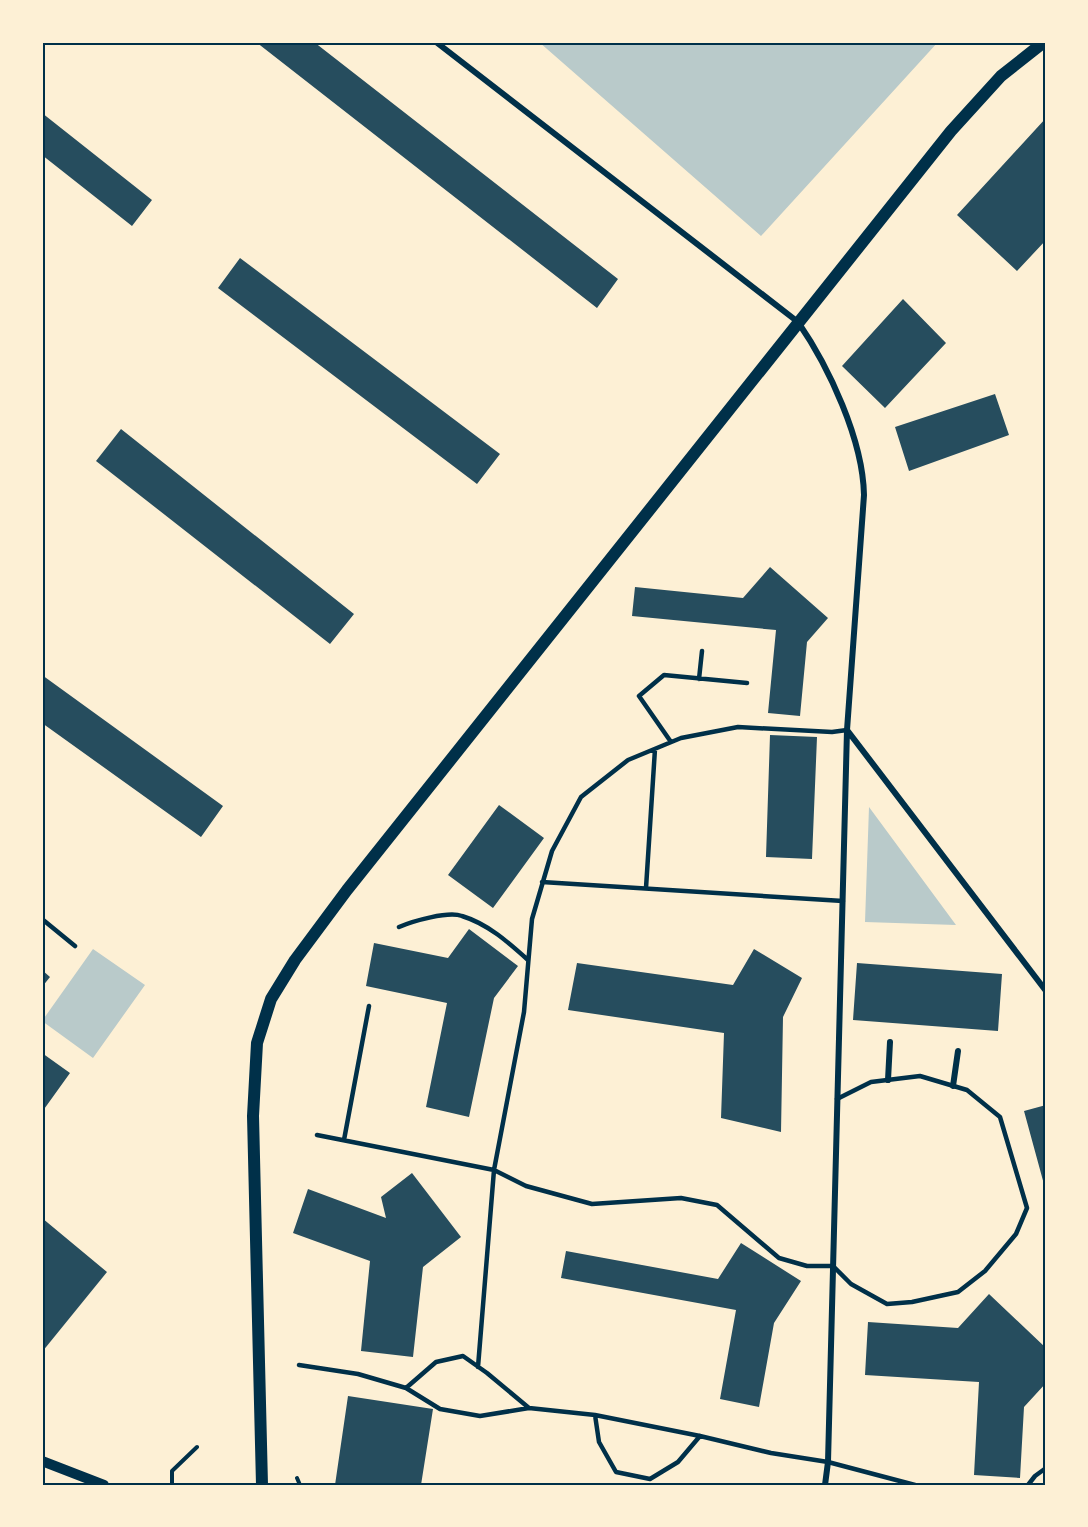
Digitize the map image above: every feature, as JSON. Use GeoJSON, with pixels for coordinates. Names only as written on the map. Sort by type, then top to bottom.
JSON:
{"type":"FeatureCollection","features":[{"type":"Feature","properties":{"kind":"main road"},"geometry":{"type":"LineString","coordinates":[[262,1485],[253,1116],[257,1043],[271,999],[295,960],[347,890],[974,104],[1000,76],[1044,42]]}},
{"type":"Feature","properties":{"kind":"street"},"geometry":{"type":"LineString","coordinates":[[436,42],[798,322],[821,360],[843,409],[858,451],[864,480],[847,730],[828,1462],[825,1485]]}},
{"type":"Feature","properties":{"kind":"street"},"geometry":{"type":"LineString","coordinates":[[847,730],[1046,991]]}},
{"type":"Feature","properties":{"kind":"street"},"geometry":{"type":"LineString","coordinates":[[888,1080],[890,1042]]}},
{"type":"Feature","properties":{"kind":"street"},"geometry":{"type":"LineString","coordinates":[[954,1086],[958,1051]]}},
{"type":"Feature","properties":{"kind":"street"},"geometry":{"type":"LineString","coordinates":[[42,1461],[104,1485]]}},
{"type":"Feature","properties":{"kind":"lane"},"geometry":{"type":"LineString","coordinates":[[699,679],[702,651]]}},
{"type":"Feature","properties":{"kind":"lane"},"geometry":{"type":"LineString","coordinates":[[671,742],[639,696],[664,675],[747,683]]}},
{"type":"Feature","properties":{"kind":"lane"},"geometry":{"type":"LineString","coordinates":[[478,1367],[494,1170],[524,1012],[532,919],[552,851],[581,797],[628,760],[681,738],[738,727],[832,732],[847,730]]}},
{"type":"Feature","properties":{"kind":"lane"},"geometry":{"type":"LineString","coordinates":[[646,888],[655,749]]}},
{"type":"Feature","properties":{"kind":"lane"},"geometry":{"type":"LineString","coordinates":[[542,882],[843,901]]}},
{"type":"Feature","properties":{"kind":"lane"},"geometry":{"type":"LineString","coordinates":[[399,927],[418,919],[460,915],[498,934],[528,960]]}},
{"type":"Feature","properties":{"kind":"lane"},"geometry":{"type":"LineString","coordinates":[[42,919],[75,946]]}},
{"type":"Feature","properties":{"kind":"lane"},"geometry":{"type":"LineString","coordinates":[[344,1140],[369,1006]]}},
{"type":"Feature","properties":{"kind":"lane"},"geometry":{"type":"LineString","coordinates":[[317,1135],[494,1170],[526,1186],[591,1204],[681,1198],[717,1205],[779,1258],[807,1266],[833,1266],[851,1284],[887,1304],[912,1302],[958,1292],[985,1271],[1016,1234],[1027,1208],[1000,1117],[967,1090],[920,1076],[871,1082],[837,1099]]}},
{"type":"Feature","properties":{"kind":"lane"},"geometry":{"type":"LineString","coordinates":[[406,1388],[436,1362],[463,1356],[529,1408]]}},
{"type":"Feature","properties":{"kind":"lane"},"geometry":{"type":"LineString","coordinates":[[298,1365],[358,1374],[406,1388],[440,1409],[480,1416],[529,1408],[595,1415],[771,1453],[828,1462],[915,1485]]}},
{"type":"Feature","properties":{"kind":"lane"},"geometry":{"type":"LineString","coordinates":[[595,1415],[599,1442],[616,1472],[650,1479],[678,1462],[700,1436]]}},
{"type":"Feature","properties":{"kind":"lane"},"geometry":{"type":"LineString","coordinates":[[1028,1485],[1046,1468]]}},
{"type":"Feature","properties":{"kind":"path"},"geometry":{"type":"LineString","coordinates":[[172,1485],[172,1471],[197,1447]]}},
{"type":"Feature","properties":{"kind":"path"},"geometry":{"type":"LineString","coordinates":[[297,1478],[300,1485]]}},
{"type":"Feature","properties":{"kind":"shaded area"},"geometry":{"type":"Polygon","coordinates":[[[539,42],[938,42],[761,236],[539,42]]]}},
{"type":"Feature","properties":{"kind":"shaded area"},"geometry":{"type":"Polygon","coordinates":[[[869,807],[956,925],[865,922],[869,807]]]}},
{"type":"Feature","properties":{"kind":"shaded area"},"geometry":{"type":"Polygon","coordinates":[[[93,949],[145,985],[93,1058],[42,1021],[93,949]]]}},
{"type":"Feature","properties":{"kind":"building"},"geometry":{"type":"Polygon","coordinates":[[[256,42],[314,42],[618,279],[597,308],[256,42]]]}},
{"type":"Feature","properties":{"kind":"building"},"geometry":{"type":"Polygon","coordinates":[[[42,113],[152,200],[132,226],[42,155],[42,113]]]}},
{"type":"Feature","properties":{"kind":"building"},"geometry":{"type":"Polygon","coordinates":[[[1046,118],[1046,240],[1017,271],[957,215],[1046,118]]]}},
{"type":"Feature","properties":{"kind":"building"},"geometry":{"type":"Polygon","coordinates":[[[240,258],[500,454],[477,484],[218,288],[240,258]]]}},
{"type":"Feature","properties":{"kind":"building"},"geometry":{"type":"Polygon","coordinates":[[[903,299],[946,343],[885,408],[842,366],[903,299]]]}},
{"type":"Feature","properties":{"kind":"building"},"geometry":{"type":"Polygon","coordinates":[[[995,394],[1009,435],[909,471],[895,427],[995,394]]]}},
{"type":"Feature","properties":{"kind":"building"},"geometry":{"type":"Polygon","coordinates":[[[121,429],[354,614],[330,644],[96,461],[121,429]]]}},
{"type":"Feature","properties":{"kind":"building"},"geometry":{"type":"Polygon","coordinates":[[[770,567],[828,618],[807,642],[800,716],[768,713],[776,630],[632,616],[635,587],[743,598],[770,567]]]}},
{"type":"Feature","properties":{"kind":"building"},"geometry":{"type":"Polygon","coordinates":[[[42,675],[223,806],[201,837],[42,723],[42,675]]]}},
{"type":"Feature","properties":{"kind":"building"},"geometry":{"type":"Polygon","coordinates":[[[770,735],[817,737],[812,859],[766,857],[770,735]]]}},
{"type":"Feature","properties":{"kind":"building"},"geometry":{"type":"Polygon","coordinates":[[[499,805],[544,838],[493,908],[448,875],[499,805]]]}},
{"type":"Feature","properties":{"kind":"building"},"geometry":{"type":"Polygon","coordinates":[[[469,929],[518,966],[494,998],[469,1117],[426,1107],[447,1003],[366,986],[374,943],[448,958],[469,929]]]}},
{"type":"Feature","properties":{"kind":"building"},"geometry":{"type":"Polygon","coordinates":[[[754,949],[802,978],[783,1017],[781,1132],[721,1118],[724,1033],[568,1010],[577,963],[733,985],[754,949]]]}},
{"type":"Feature","properties":{"kind":"building"},"geometry":{"type":"Polygon","coordinates":[[[857,963],[1002,974],[998,1031],[853,1020],[857,963]]]}},
{"type":"Feature","properties":{"kind":"building"},"geometry":{"type":"Polygon","coordinates":[[[42,970],[50,977],[42,987],[42,970]]]}},
{"type":"Feature","properties":{"kind":"building"},"geometry":{"type":"Polygon","coordinates":[[[42,1053],[70,1073],[42,1112],[42,1053]]]}},
{"type":"Feature","properties":{"kind":"building"},"geometry":{"type":"Polygon","coordinates":[[[1046,1105],[1046,1188],[1045,1188],[1024,1111],[1046,1105]]]}},
{"type":"Feature","properties":{"kind":"building"},"geometry":{"type":"Polygon","coordinates":[[[412,1173],[461,1237],[423,1267],[413,1357],[361,1351],[370,1261],[293,1233],[308,1189],[386,1218],[381,1197],[412,1173]]]}},
{"type":"Feature","properties":{"kind":"building"},"geometry":{"type":"Polygon","coordinates":[[[42,1218],[107,1272],[42,1352],[42,1218]]]}},
{"type":"Feature","properties":{"kind":"building"},"geometry":{"type":"Polygon","coordinates":[[[741,1243],[801,1281],[774,1323],[759,1407],[720,1399],[736,1310],[561,1278],[566,1251],[718,1279],[741,1243]]]}},
{"type":"Feature","properties":{"kind":"building"},"geometry":{"type":"Polygon","coordinates":[[[989,1294],[1046,1348],[1046,1383],[1024,1407],[1020,1478],[974,1475],[979,1382],[865,1375],[868,1322],[958,1328],[989,1294]]]}},
{"type":"Feature","properties":{"kind":"building"},"geometry":{"type":"Polygon","coordinates":[[[348,1396],[433,1409],[421,1485],[335,1485],[348,1396]]]}}]}
